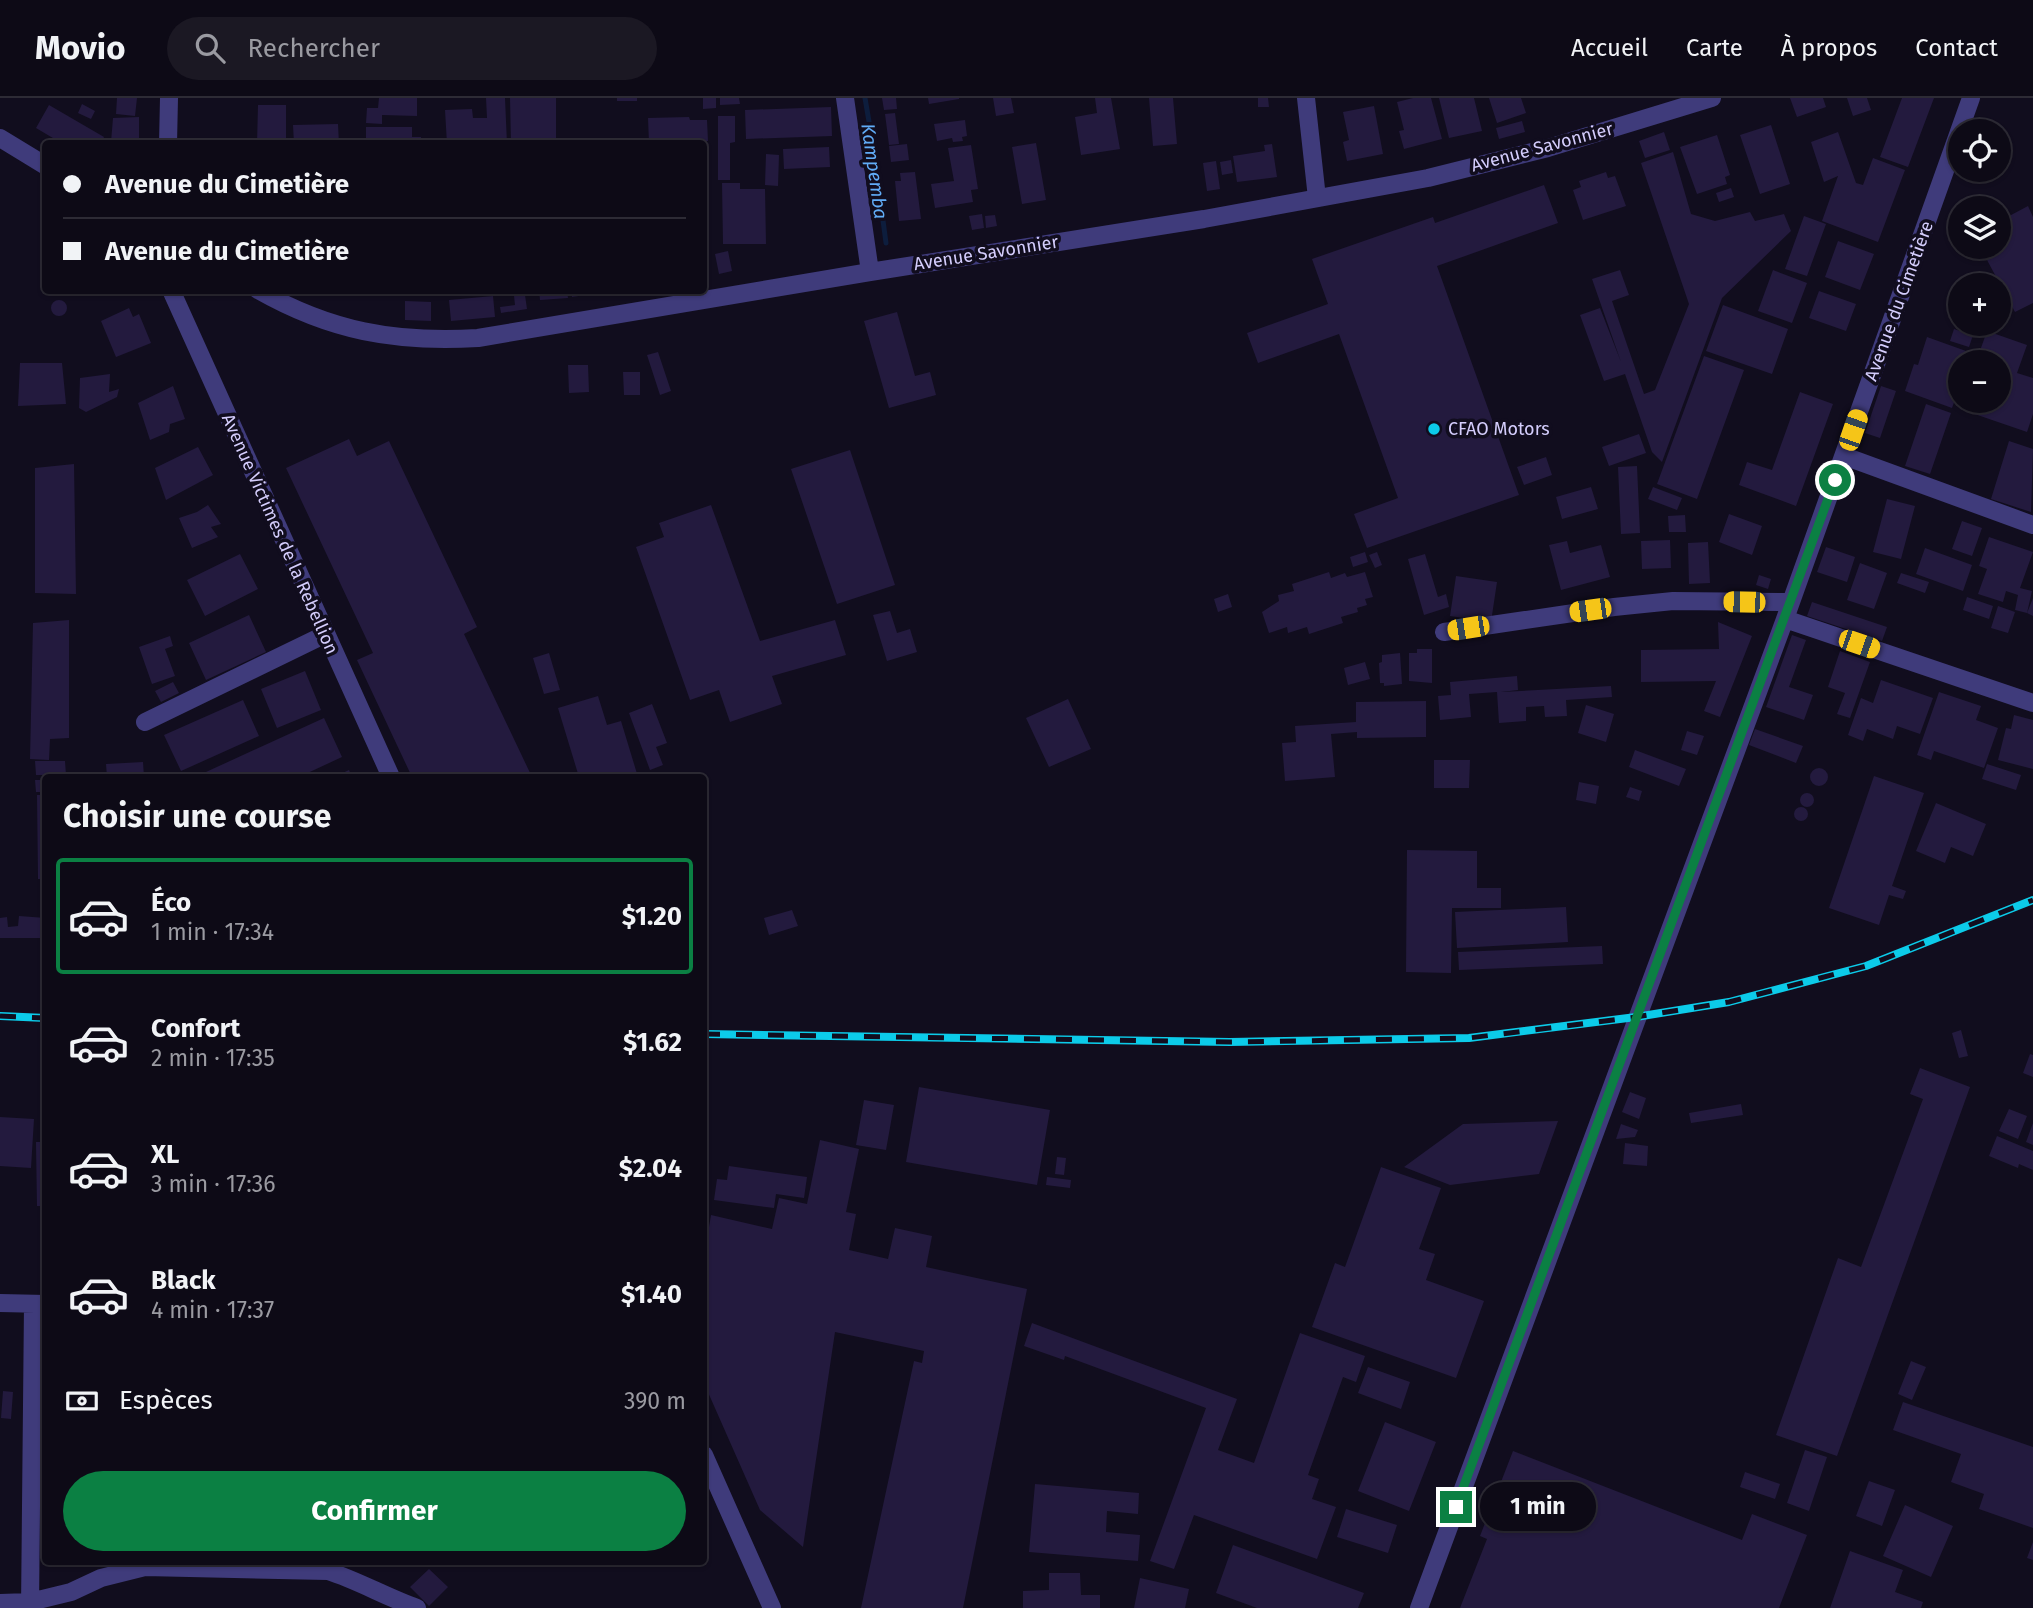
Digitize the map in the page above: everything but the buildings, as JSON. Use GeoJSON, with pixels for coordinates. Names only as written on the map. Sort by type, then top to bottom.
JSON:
{"type":"FeatureCollection","features":[{"type":"Feature","properties":{"kind":"street"},"geometry":{"type":"LineString","coordinates":[[168,140],[169,98]]}},
{"type":"Feature","properties":{"kind":"street"},"geometry":{"type":"LineString","coordinates":[[845,98],[870,272]]}},
{"type":"Feature","properties":{"kind":"street"},"geometry":{"type":"LineString","coordinates":[[1306,98],[1317,198]]}},
{"type":"Feature","properties":{"kind":"street","name":"Avenue Savonnier"},"geometry":{"type":"LineString","coordinates":[[266,294],[330,324],[369,334],[440,340],[478,338],[1204,219],[1427,178],[1548,148],[1712,98]]}},
{"type":"Feature","properties":{"kind":"street","name":"Avenue du Cimetière"},"geometry":{"type":"LineString","coordinates":[[1419,1608],[1788,611],[1971,98]]}},
{"type":"Feature","properties":{"kind":"street"},"geometry":{"type":"LineString","coordinates":[[0,138],[42,164]]}},
{"type":"Feature","properties":{"kind":"street","name":"Avenue Victimes de la Rebellion"},"geometry":{"type":"LineString","coordinates":[[173,294],[390,774]]}},
{"type":"Feature","properties":{"kind":"street"},"geometry":{"type":"LineString","coordinates":[[1844,456],[2033,525]]}},
{"type":"Feature","properties":{"kind":"street"},"geometry":{"type":"LineString","coordinates":[[1444,632],[1673,601],[1788,611],[2033,703]]}},
{"type":"Feature","properties":{"kind":"street"},"geometry":{"type":"LineString","coordinates":[[145,722],[326,634]]}},
{"type":"Feature","properties":{"kind":"street"},"geometry":{"type":"LineString","coordinates":[[0,1303],[39,1304],[30,1605]]}},
{"type":"Feature","properties":{"kind":"street"},"geometry":{"type":"LineString","coordinates":[[707,1462],[772,1608]]}},
{"type":"Feature","properties":{"kind":"street"},"geometry":{"type":"LineString","coordinates":[[0,1604],[30,1605],[122,1571],[157,1567],[328,1571],[353,1579],[395,1601],[417,1608]]}},
{"type":"Feature","properties":{"kind":"waterway","name":"Kampemba"},"geometry":{"type":"LineString","coordinates":[[865,98],[886,243]]}},
{"type":"Feature","properties":{"kind":"railway"},"geometry":{"type":"LineString","coordinates":[[707,1034],[1230,1042],[1469,1038],[1636,1017],[1729,1002],[1866,966],[2033,900]]}},
{"type":"Feature","properties":{"kind":"railway"},"geometry":{"type":"LineString","coordinates":[[0,1016],[42,1018]]}},
{"type":"Feature","properties":{"kind":"place","name":"CFAO Motors"},"geometry":{"type":"Point","coordinates":[1434,429]}},
{"type":"Feature","properties":{"kind":"route"},"geometry":{"type":"LineString","coordinates":[[1456,1507],[1835,480]]}}]}
